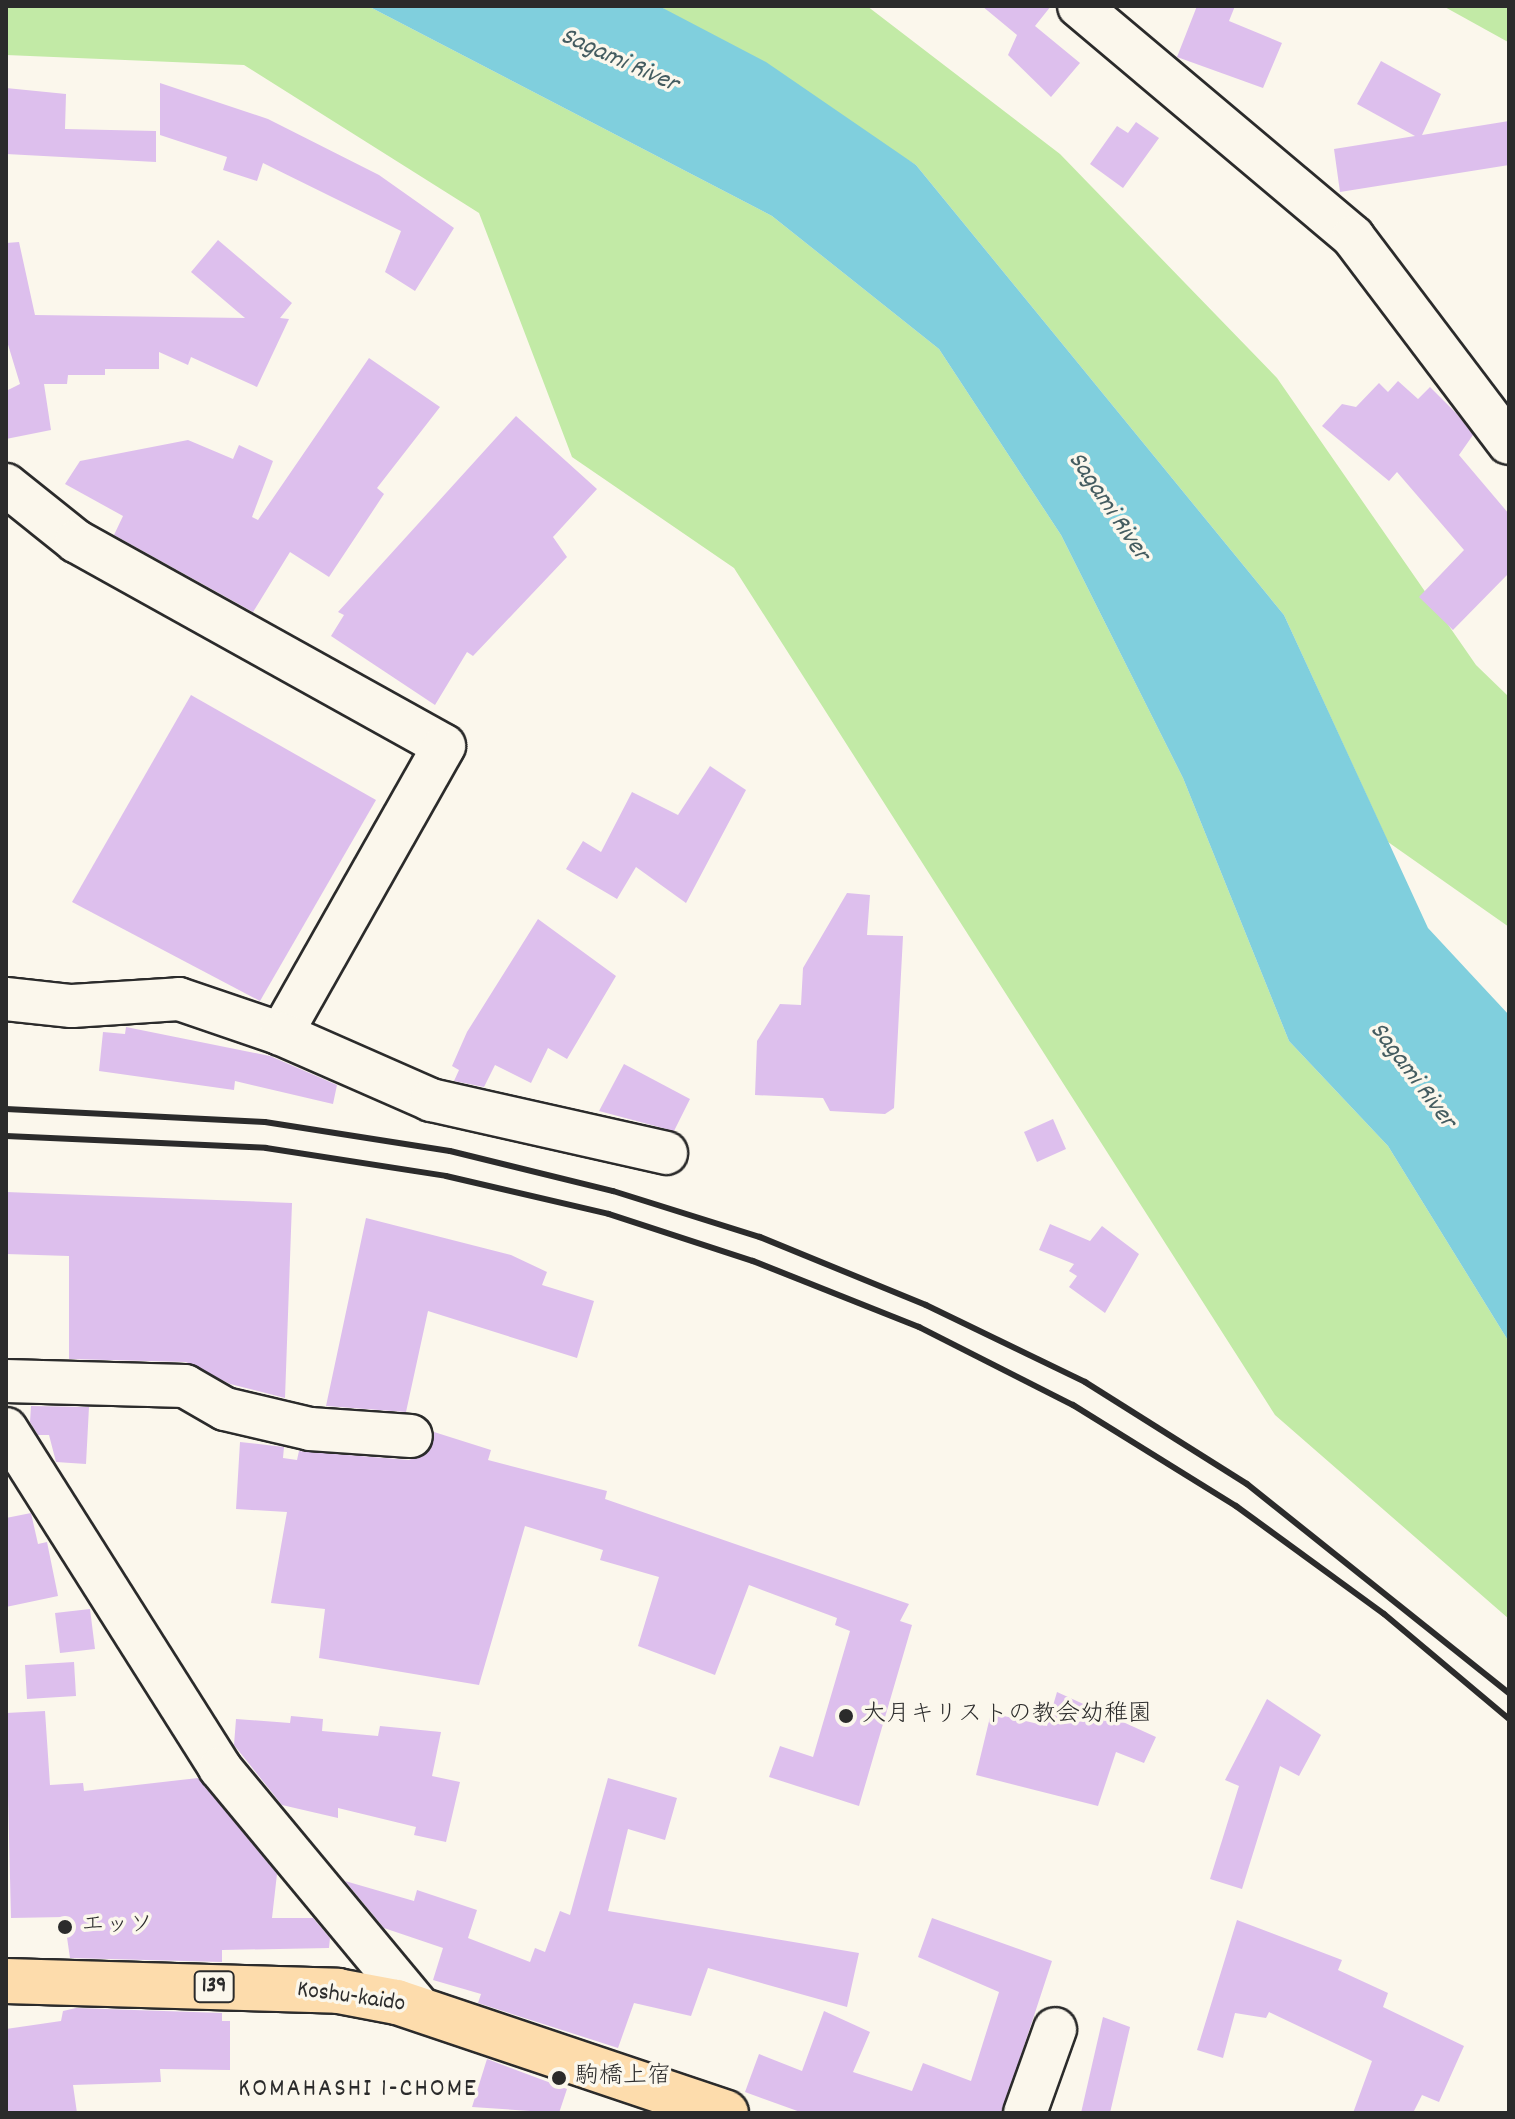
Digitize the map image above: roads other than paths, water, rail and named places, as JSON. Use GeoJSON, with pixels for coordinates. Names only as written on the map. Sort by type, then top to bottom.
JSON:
{"type":"FeatureCollection","features":[{"type":"Feature","properties":{"kind":"highway","name":"Koshu-kaido"},"geometry":{"type":"LineString","coordinates":[[6,1981],[338,1991],[420,2009],[726,2113]]}},
{"type":"Feature","properties":{"kind":"street"},"geometry":{"type":"LineString","coordinates":[[1079,6],[1353,237],[1509,443]]}},
{"type":"Feature","properties":{"kind":"street"},"geometry":{"type":"LineString","coordinates":[[6,485],[76,541],[444,746],[281,1034]]}},
{"type":"Feature","properties":{"kind":"street"},"geometry":{"type":"LineString","coordinates":[[6,999],[72,1006],[179,999],[281,1034],[431,1100],[666,1153]]}},
{"type":"Feature","properties":{"kind":"street"},"geometry":{"type":"LineString","coordinates":[[6,1381],[185,1386],[225,1409],[310,1429],[411,1436]]}},
{"type":"Feature","properties":{"kind":"street"},"geometry":{"type":"LineString","coordinates":[[6,1429],[220,1768],[420,2009]]}},
{"type":"Feature","properties":{"kind":"street"},"geometry":{"type":"LineString","coordinates":[[1025,2113],[1055,2029]]}},
{"type":"Feature","properties":{"kind":"water","name":"Sagami River"},"geometry":{"type":"Polygon","coordinates":[[[368,6],[659,6],[766,62],[916,165],[1284,615],[1428,928],[1509,1015],[1509,1342],[1388,1146],[1289,1041],[1183,778],[1061,535],[939,349],[772,216],[368,6]]]}},
{"type":"Feature","properties":{"kind":"railway"},"geometry":{"type":"LineString","coordinates":[[6,1109],[265,1122],[450,1151],[613,1191],[760,1237],[926,1305],[1085,1382],[1247,1484],[1509,1693]]}},
{"type":"Feature","properties":{"kind":"railway"},"geometry":{"type":"LineString","coordinates":[[6,1136],[266,1148],[446,1176],[609,1214],[753,1261],[919,1327],[1073,1405],[1236,1506],[1384,1614],[1509,1719]]}},
{"type":"Feature","properties":{"kind":"place","name":"大月キリストの教会幼稚園"},"geometry":{"type":"Point","coordinates":[846,1716]}},
{"type":"Feature","properties":{"kind":"place","name":"エッソ"},"geometry":{"type":"Point","coordinates":[65,1927]}},
{"type":"Feature","properties":{"kind":"place","name":"駒橋上宿"},"geometry":{"type":"Point","coordinates":[559,2078]}},
{"type":"Feature","properties":{"kind":"district","name":"KOMAHASHI 1-CHOME"},"geometry":{"type":"Point","coordinates":[358,2090]}}]}
